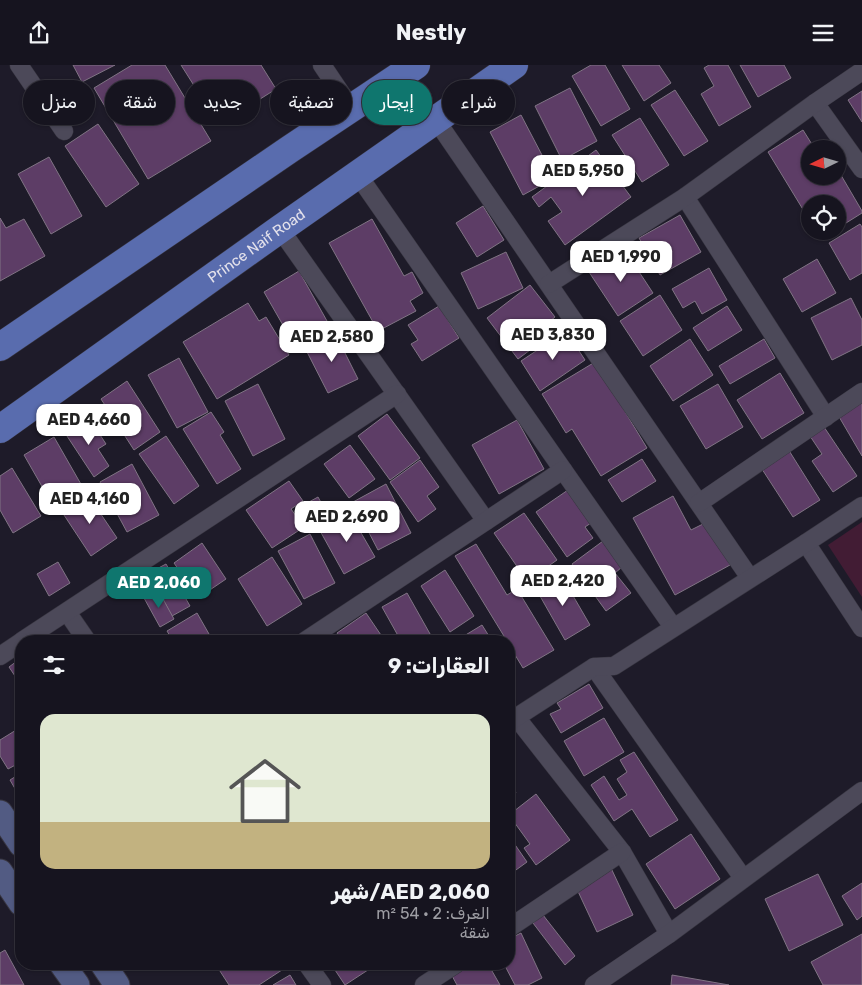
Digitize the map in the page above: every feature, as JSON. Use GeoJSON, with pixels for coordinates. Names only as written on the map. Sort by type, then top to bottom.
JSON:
{"type":"FeatureCollection","features":[{"type":"Feature","properties":{"kind":"main road"},"geometry":{"type":"LineString","coordinates":[[352,107],[416,65]]}},
{"type":"Feature","properties":{"kind":"main road","name":"Prince Naif Road"},"geometry":{"type":"LineString","coordinates":[[0,429],[514,65]]}},
{"type":"Feature","properties":{"kind":"main road"},"geometry":{"type":"LineString","coordinates":[[0,347],[326,125]]}},
{"type":"Feature","properties":{"kind":"street"},"geometry":{"type":"LineString","coordinates":[[19,65],[64,131]]}},
{"type":"Feature","properties":{"kind":"street"},"geometry":{"type":"LineString","coordinates":[[322,65],[332,80]]}},
{"type":"Feature","properties":{"kind":"street"},"geometry":{"type":"LineString","coordinates":[[549,284],[685,197],[862,71]]}},
{"type":"Feature","properties":{"kind":"street"},"geometry":{"type":"LineString","coordinates":[[815,103],[862,169]]}},
{"type":"Feature","properties":{"kind":"street"},"geometry":{"type":"LineString","coordinates":[[436,120],[750,578]]}},
{"type":"Feature","properties":{"kind":"street"},"geometry":{"type":"LineString","coordinates":[[358,175],[673,627]]}},
{"type":"Feature","properties":{"kind":"street"},"geometry":{"type":"LineString","coordinates":[[685,197],[826,417]]}},
{"type":"Feature","properties":{"kind":"street"},"geometry":{"type":"LineString","coordinates":[[280,229],[486,521]]}},
{"type":"Feature","properties":{"kind":"street"},"geometry":{"type":"LineString","coordinates":[[699,503],[862,392]]}},
{"type":"Feature","properties":{"kind":"street"},"geometry":{"type":"LineString","coordinates":[[32,635],[397,394]]}},
{"type":"Feature","properties":{"kind":"street"},"geometry":{"type":"LineString","coordinates":[[314,635],[563,470]]}},
{"type":"Feature","properties":{"kind":"street"},"geometry":{"type":"LineString","coordinates":[[515,718],[594,667],[614,665],[862,506]]}},
{"type":"Feature","properties":{"kind":"street"},"geometry":{"type":"LineString","coordinates":[[806,543],[862,628]]}},
{"type":"Feature","properties":{"kind":"street"},"geometry":{"type":"LineString","coordinates":[[67,612],[84,635]]}},
{"type":"Feature","properties":{"kind":"street"},"geometry":{"type":"LineString","coordinates":[[0,656],[15,646]]}},
{"type":"Feature","properties":{"kind":"street"},"geometry":{"type":"LineString","coordinates":[[594,667],[743,878]]}},
{"type":"Feature","properties":{"kind":"street"},"geometry":{"type":"LineString","coordinates":[[515,721],[622,852],[668,934]]}},
{"type":"Feature","properties":{"kind":"street"},"geometry":{"type":"LineString","coordinates":[[594,985],[668,934],[862,791]]}},
{"type":"Feature","properties":{"kind":"street"},"geometry":{"type":"LineString","coordinates":[[0,813],[15,835]]}},
{"type":"Feature","properties":{"kind":"street"},"geometry":{"type":"LineString","coordinates":[[515,924],[622,852]]}},
{"type":"Feature","properties":{"kind":"street"},"geometry":{"type":"LineString","coordinates":[[0,872],[15,894]]}},
{"type":"Feature","properties":{"kind":"street"},"geometry":{"type":"LineString","coordinates":[[66,970],[77,985]]}},
{"type":"Feature","properties":{"kind":"street"},"geometry":{"type":"LineString","coordinates":[[107,970],[117,985]]}},
{"type":"Feature","properties":{"kind":"street"},"geometry":{"type":"LineString","coordinates":[[311,970],[322,985]]}},
{"type":"Feature","properties":{"kind":"street"},"geometry":{"type":"LineString","coordinates":[[424,985],[447,970]]}},
{"type":"Feature","properties":{"kind":"shaded area"},"geometry":{"type":"Polygon","coordinates":[[[862,522],[862,597],[828,545],[862,522]]]}},
{"type":"Feature","properties":{"kind":"building"},"geometry":{"type":"Polygon","coordinates":[[[73,65],[115,65],[86,80],[81,80],[73,65]]]}},
{"type":"Feature","properties":{"kind":"building"},"geometry":{"type":"Polygon","coordinates":[[[132,65],[165,65],[174,80],[107,80],[132,65]]]}},
{"type":"Feature","properties":{"kind":"building"},"geometry":{"type":"Polygon","coordinates":[[[181,65],[261,65],[270,80],[270,93],[260,99],[260,80],[190,80],[181,65]]]}},
{"type":"Feature","properties":{"kind":"building"},"geometry":{"type":"Polygon","coordinates":[[[591,65],[605,65],[630,109],[601,126],[572,76],[591,65]]]}},
{"type":"Feature","properties":{"kind":"building"},"geometry":{"type":"Polygon","coordinates":[[[622,65],[659,65],[671,83],[644,101],[622,65]]]}},
{"type":"Feature","properties":{"kind":"building"},"geometry":{"type":"Polygon","coordinates":[[[709,65],[728,65],[751,107],[719,126],[701,94],[714,86],[704,68],[709,65]]]}},
{"type":"Feature","properties":{"kind":"building"},"geometry":{"type":"Polygon","coordinates":[[[740,65],[784,65],[791,78],[758,97],[740,65]]]}},
{"type":"Feature","properties":{"kind":"building"},"geometry":{"type":"Polygon","coordinates":[[[105,81],[105,107],[95,90],[95,87],[105,81]]]}},
{"type":"Feature","properties":{"kind":"building"},"geometry":{"type":"Polygon","coordinates":[[[175,82],[185,98],[185,125],[201,125],[211,141],[148,179],[116,125],[175,125],[175,82]]]}},
{"type":"Feature","properties":{"kind":"building"},"geometry":{"type":"Polygon","coordinates":[[[570,88],[597,141],[562,160],[535,106],[570,88]]]}},
{"type":"Feature","properties":{"kind":"building"},"geometry":{"type":"Polygon","coordinates":[[[675,90],[708,141],[684,156],[651,105],[675,90]]]}},
{"type":"Feature","properties":{"kind":"building"},"geometry":{"type":"Polygon","coordinates":[[[862,91],[862,122],[848,100],[862,91]]]}},
{"type":"Feature","properties":{"kind":"building"},"geometry":{"type":"Polygon","coordinates":[[[521,115],[554,178],[523,195],[490,132],[503,125],[515,125],[515,118],[521,115]]]}},
{"type":"Feature","properties":{"kind":"building"},"geometry":{"type":"Polygon","coordinates":[[[640,118],[669,165],[642,182],[612,135],[640,118]]]}},
{"type":"Feature","properties":{"kind":"building"},"geometry":{"type":"Polygon","coordinates":[[[98,124],[139,184],[106,207],[65,146],[98,124]]]}},
{"type":"Feature","properties":{"kind":"building"},"geometry":{"type":"Polygon","coordinates":[[[803,130],[809,140],[801,140],[801,185],[846,184],[862,213],[846,223],[846,195],[801,195],[801,206],[768,152],[803,130]]]}},
{"type":"Feature","properties":{"kind":"building"},"geometry":{"type":"Polygon","coordinates":[[[596,150],[631,197],[565,245],[548,221],[562,212],[551,197],[539,207],[532,197],[596,150]]]}},
{"type":"Feature","properties":{"kind":"building"},"geometry":{"type":"Polygon","coordinates":[[[49,157],[82,216],[51,234],[18,174],[49,157]]]}},
{"type":"Feature","properties":{"kind":"building"},"geometry":{"type":"Polygon","coordinates":[[[483,206],[504,240],[477,257],[456,223],[483,206]]]}},
{"type":"Feature","properties":{"kind":"building"},"geometry":{"type":"Polygon","coordinates":[[[680,215],[701,252],[660,275],[639,238],[680,215]]]}},
{"type":"Feature","properties":{"kind":"building"},"geometry":{"type":"Polygon","coordinates":[[[0,218],[6,228],[24,219],[45,256],[0,281],[0,218]]]}},
{"type":"Feature","properties":{"kind":"building"},"geometry":{"type":"Polygon","coordinates":[[[372,219],[404,276],[412,272],[423,293],[410,301],[416,311],[378,331],[329,243],[372,219]]]}},
{"type":"Feature","properties":{"kind":"building"},"geometry":{"type":"Polygon","coordinates":[[[860,224],[862,227],[862,273],[850,280],[829,243],[834,240],[846,240],[846,233],[860,224]]]}},
{"type":"Feature","properties":{"kind":"building"},"geometry":{"type":"Polygon","coordinates":[[[624,249],[653,293],[618,316],[589,272],[624,249]]]}},
{"type":"Feature","properties":{"kind":"building"},"geometry":{"type":"Polygon","coordinates":[[[506,252],[523,288],[478,309],[461,273],[506,252]]]}},
{"type":"Feature","properties":{"kind":"building"},"geometry":{"type":"Polygon","coordinates":[[[817,259],[836,293],[802,312],[783,279],[817,259]]]}},
{"type":"Feature","properties":{"kind":"building"},"geometry":{"type":"Polygon","coordinates":[[[709,268],[727,300],[702,314],[695,301],[683,308],[672,289],[709,268]]]}},
{"type":"Feature","properties":{"kind":"building"},"geometry":{"type":"Polygon","coordinates":[[[299,271],[327,321],[292,341],[264,292],[299,271]]]}},
{"type":"Feature","properties":{"kind":"building"},"geometry":{"type":"Polygon","coordinates":[[[530,285],[555,317],[539,330],[546,338],[518,359],[487,318],[530,285]]]}},
{"type":"Feature","properties":{"kind":"building"},"geometry":{"type":"Polygon","coordinates":[[[660,295],[682,330],[643,356],[620,321],[660,295]]]}},
{"type":"Feature","properties":{"kind":"building"},"geometry":{"type":"Polygon","coordinates":[[[851,298],[862,320],[862,345],[832,360],[811,318],[851,298]]]}},
{"type":"Feature","properties":{"kind":"building"},"geometry":{"type":"Polygon","coordinates":[[[248,303],[259,321],[266,317],[289,355],[217,399],[183,342],[248,303]]]}},
{"type":"Feature","properties":{"kind":"building"},"geometry":{"type":"Polygon","coordinates":[[[439,306],[459,338],[422,361],[411,344],[418,340],[408,325],[439,306]]]}},
{"type":"Feature","properties":{"kind":"building"},"geometry":{"type":"Polygon","coordinates":[[[727,306],[742,330],[708,351],[693,328],[727,306]]]}},
{"type":"Feature","properties":{"kind":"building"},"geometry":{"type":"Polygon","coordinates":[[[566,331],[585,360],[540,391],[521,361],[566,331]]]}},
{"type":"Feature","properties":{"kind":"building"},"geometry":{"type":"Polygon","coordinates":[[[335,333],[358,379],[328,393],[305,348],[335,333]]]}},
{"type":"Feature","properties":{"kind":"building"},"geometry":{"type":"Polygon","coordinates":[[[690,339],[713,375],[673,401],[650,366],[690,339]]]}},
{"type":"Feature","properties":{"kind":"building"},"geometry":{"type":"Polygon","coordinates":[[[764,339],[775,358],[730,384],[719,366],[764,339]]]}},
{"type":"Feature","properties":{"kind":"building"},"geometry":{"type":"Polygon","coordinates":[[[179,358],[208,412],[177,428],[148,375],[179,358]]]}},
{"type":"Feature","properties":{"kind":"building"},"geometry":{"type":"Polygon","coordinates":[[[595,362],[647,448],[601,476],[572,429],[566,433],[542,394],[595,362]]]}},
{"type":"Feature","properties":{"kind":"building"},"geometry":{"type":"Polygon","coordinates":[[[780,373],[804,413],[762,439],[737,400],[780,373]]]}},
{"type":"Feature","properties":{"kind":"building"},"geometry":{"type":"Polygon","coordinates":[[[127,381],[160,432],[134,450],[101,399],[127,381]]]}},
{"type":"Feature","properties":{"kind":"building"},"geometry":{"type":"Polygon","coordinates":[[[258,384],[285,439],[253,456],[225,401],[258,384]]]}},
{"type":"Feature","properties":{"kind":"building"},"geometry":{"type":"Polygon","coordinates":[[[718,384],[743,427],[706,449],[680,406],[718,384]]]}},
{"type":"Feature","properties":{"kind":"building"},"geometry":{"type":"Polygon","coordinates":[[[862,401],[862,456],[838,415],[862,401]]]}},
{"type":"Feature","properties":{"kind":"building"},"geometry":{"type":"Polygon","coordinates":[[[211,412],[224,432],[220,435],[241,469],[217,484],[183,429],[211,412]]]}},
{"type":"Feature","properties":{"kind":"building"},"geometry":{"type":"Polygon","coordinates":[[[387,414],[420,458],[390,480],[358,436],[387,414]]]}},
{"type":"Feature","properties":{"kind":"building"},"geometry":{"type":"Polygon","coordinates":[[[89,418],[106,444],[98,449],[109,466],[94,477],[65,433],[89,418]]]}},
{"type":"Feature","properties":{"kind":"building"},"geometry":{"type":"Polygon","coordinates":[[[517,420],[544,469],[499,494],[472,445],[517,420]]]}},
{"type":"Feature","properties":{"kind":"building"},"geometry":{"type":"Polygon","coordinates":[[[824,427],[857,476],[833,492],[812,461],[822,454],[810,436],[824,427]]]}},
{"type":"Feature","properties":{"kind":"building"},"geometry":{"type":"Polygon","coordinates":[[[166,436],[199,486],[174,504],[139,454],[166,436]]]}},
{"type":"Feature","properties":{"kind":"building"},"geometry":{"type":"Polygon","coordinates":[[[54,437],[82,486],[52,504],[24,455],[54,437]]]}},
{"type":"Feature","properties":{"kind":"building"},"geometry":{"type":"Polygon","coordinates":[[[350,445],[375,479],[349,498],[324,464],[350,445]]]}},
{"type":"Feature","properties":{"kind":"building"},"geometry":{"type":"Polygon","coordinates":[[[788,449],[820,500],[793,517],[760,466],[788,449]]]}},
{"type":"Feature","properties":{"kind":"building"},"geometry":{"type":"Polygon","coordinates":[[[642,459],[656,481],[622,502],[608,480],[642,459]]]}},
{"type":"Feature","properties":{"kind":"building"},"geometry":{"type":"Polygon","coordinates":[[[420,460],[439,487],[427,496],[436,509],[418,522],[390,482],[420,460]]]}},
{"type":"Feature","properties":{"kind":"building"},"geometry":{"type":"Polygon","coordinates":[[[132,464],[159,515],[127,532],[100,482],[132,464]]]}},
{"type":"Feature","properties":{"kind":"building"},"geometry":{"type":"Polygon","coordinates":[[[12,468],[41,516],[13,533],[0,510],[0,476],[12,468]]]}},
{"type":"Feature","properties":{"kind":"building"},"geometry":{"type":"Polygon","coordinates":[[[289,481],[303,501],[291,509],[304,527],[272,548],[246,510],[289,481]]]}},
{"type":"Feature","properties":{"kind":"building"},"geometry":{"type":"Polygon","coordinates":[[[386,484],[411,533],[378,550],[353,502],[386,484]]]}},
{"type":"Feature","properties":{"kind":"building"},"geometry":{"type":"Polygon","coordinates":[[[568,490],[591,523],[585,527],[593,538],[567,557],[536,512],[568,490]]]}},
{"type":"Feature","properties":{"kind":"building"},"geometry":{"type":"Polygon","coordinates":[[[88,495],[117,538],[91,556],[62,512],[88,495]]]}},
{"type":"Feature","properties":{"kind":"building"},"geometry":{"type":"Polygon","coordinates":[[[673,496],[691,530],[707,522],[730,565],[675,595],[633,518],[673,496]]]}},
{"type":"Feature","properties":{"kind":"building"},"geometry":{"type":"Polygon","coordinates":[[[318,497],[331,520],[311,531],[298,508],[318,497]]]}},
{"type":"Feature","properties":{"kind":"building"},"geometry":{"type":"Polygon","coordinates":[[[349,512],[375,557],[344,574],[319,529],[349,512]]]}},
{"type":"Feature","properties":{"kind":"building"},"geometry":{"type":"Polygon","coordinates":[[[524,513],[557,560],[527,581],[494,533],[524,513]]]}},
{"type":"Feature","properties":{"kind":"building"},"geometry":{"type":"Polygon","coordinates":[[[310,534],[335,583],[304,599],[278,551],[310,534]]]}},
{"type":"Feature","properties":{"kind":"building"},"geometry":{"type":"Polygon","coordinates":[[[603,541],[622,567],[615,573],[631,593],[606,611],[572,564],[603,541]]]}},
{"type":"Feature","properties":{"kind":"building"},"geometry":{"type":"Polygon","coordinates":[[[202,543],[226,579],[198,598],[174,563],[202,543]]]}},
{"type":"Feature","properties":{"kind":"building"},"geometry":{"type":"Polygon","coordinates":[[[476,544],[507,595],[517,589],[554,650],[523,668],[515,655],[515,635],[503,635],[455,556],[476,544]]]}},
{"type":"Feature","properties":{"kind":"building"},"geometry":{"type":"Polygon","coordinates":[[[272,557],[302,604],[267,626],[238,579],[272,557]]]}},
{"type":"Feature","properties":{"kind":"building"},"geometry":{"type":"Polygon","coordinates":[[[58,562],[70,583],[49,596],[37,574],[58,562]]]}},
{"type":"Feature","properties":{"kind":"building"},"geometry":{"type":"Polygon","coordinates":[[[166,564],[190,606],[172,616],[149,573],[166,564]]]}},
{"type":"Feature","properties":{"kind":"building"},"geometry":{"type":"Polygon","coordinates":[[[445,570],[474,616],[450,632],[421,586],[445,570]]]}},
{"type":"Feature","properties":{"kind":"building"},"geometry":{"type":"Polygon","coordinates":[[[561,575],[590,625],[565,640],[536,589],[561,575]]]}},
{"type":"Feature","properties":{"kind":"building"},"geometry":{"type":"Polygon","coordinates":[[[158,590],[174,619],[160,627],[144,598],[158,590]]]}},
{"type":"Feature","properties":{"kind":"building"},"geometry":{"type":"Polygon","coordinates":[[[407,593],[431,635],[398,635],[382,607],[407,593]]]}},
{"type":"Feature","properties":{"kind":"building"},"geometry":{"type":"Polygon","coordinates":[[[197,613],[210,635],[169,635],[167,631],[197,613]]]}},
{"type":"Feature","properties":{"kind":"building"},"geometry":{"type":"Polygon","coordinates":[[[366,613],[381,635],[338,635],[337,633],[366,613]]]}},
{"type":"Feature","properties":{"kind":"building"},"geometry":{"type":"Polygon","coordinates":[[[482,625],[488,635],[466,635],[482,625]]]}},
{"type":"Feature","properties":{"kind":"building"},"geometry":{"type":"Polygon","coordinates":[[[15,662],[15,676],[9,667],[15,662]]]}},
{"type":"Feature","properties":{"kind":"building"},"geometry":{"type":"Polygon","coordinates":[[[589,684],[603,708],[561,733],[550,714],[561,709],[557,703],[589,684]]]}},
{"type":"Feature","properties":{"kind":"building"},"geometry":{"type":"Polygon","coordinates":[[[604,718],[624,752],[584,776],[564,741],[604,718]]]}},
{"type":"Feature","properties":{"kind":"building"},"geometry":{"type":"Polygon","coordinates":[[[15,731],[15,765],[8,769],[0,756],[0,740],[15,731]]]}},
{"type":"Feature","properties":{"kind":"building"},"geometry":{"type":"Polygon","coordinates":[[[634,752],[678,820],[650,837],[632,809],[614,821],[591,785],[604,776],[619,800],[627,795],[617,779],[627,772],[620,760],[634,752]]]}},
{"type":"Feature","properties":{"kind":"building"},"geometry":{"type":"Polygon","coordinates":[[[15,777],[15,789],[10,780],[15,777]]]}},
{"type":"Feature","properties":{"kind":"building"},"geometry":{"type":"Polygon","coordinates":[[[536,794],[570,840],[536,865],[524,848],[530,844],[515,823],[515,810],[536,794]]]}},
{"type":"Feature","properties":{"kind":"building"},"geometry":{"type":"Polygon","coordinates":[[[691,834],[720,879],[675,909],[646,864],[691,834]]]}},
{"type":"Feature","properties":{"kind":"building"},"geometry":{"type":"Polygon","coordinates":[[[515,845],[527,862],[515,871],[515,845]]]}},
{"type":"Feature","properties":{"kind":"building"},"geometry":{"type":"Polygon","coordinates":[[[611,868],[633,915],[597,932],[575,885],[611,868]]]}},
{"type":"Feature","properties":{"kind":"building"},"geometry":{"type":"Polygon","coordinates":[[[818,874],[843,925],[789,951],[765,899],[818,874]]]}},
{"type":"Feature","properties":{"kind":"building"},"geometry":{"type":"Polygon","coordinates":[[[862,883],[862,916],[857,920],[842,896],[862,883]]]}},
{"type":"Feature","properties":{"kind":"building"},"geometry":{"type":"Polygon","coordinates":[[[543,915],[575,956],[565,965],[533,923],[543,915]]]}},
{"type":"Feature","properties":{"kind":"building"},"geometry":{"type":"Polygon","coordinates":[[[521,933],[542,978],[528,985],[515,985],[507,970],[515,970],[515,936],[521,933]]]}},
{"type":"Feature","properties":{"kind":"building"},"geometry":{"type":"Polygon","coordinates":[[[862,934],[862,985],[823,985],[811,962],[862,934]]]}},
{"type":"Feature","properties":{"kind":"building"},"geometry":{"type":"Polygon","coordinates":[[[5,950],[24,985],[0,985],[0,953],[5,950]]]}},
{"type":"Feature","properties":{"kind":"building"},"geometry":{"type":"Polygon","coordinates":[[[219,970],[282,970],[259,985],[229,985],[219,970]]]}},
{"type":"Feature","properties":{"kind":"building"},"geometry":{"type":"Polygon","coordinates":[[[335,970],[368,970],[345,985],[335,970]]]}},
{"type":"Feature","properties":{"kind":"building"},"geometry":{"type":"Polygon","coordinates":[[[454,970],[491,970],[500,985],[457,985],[450,972],[454,970]]]}},
{"type":"Feature","properties":{"kind":"building"},"geometry":{"type":"Polygon","coordinates":[[[290,975],[296,985],[273,985],[290,975]]]}},
{"type":"Feature","properties":{"kind":"building"},"geometry":{"type":"Polygon","coordinates":[[[672,975],[729,985],[671,985],[672,975]]]}}]}
